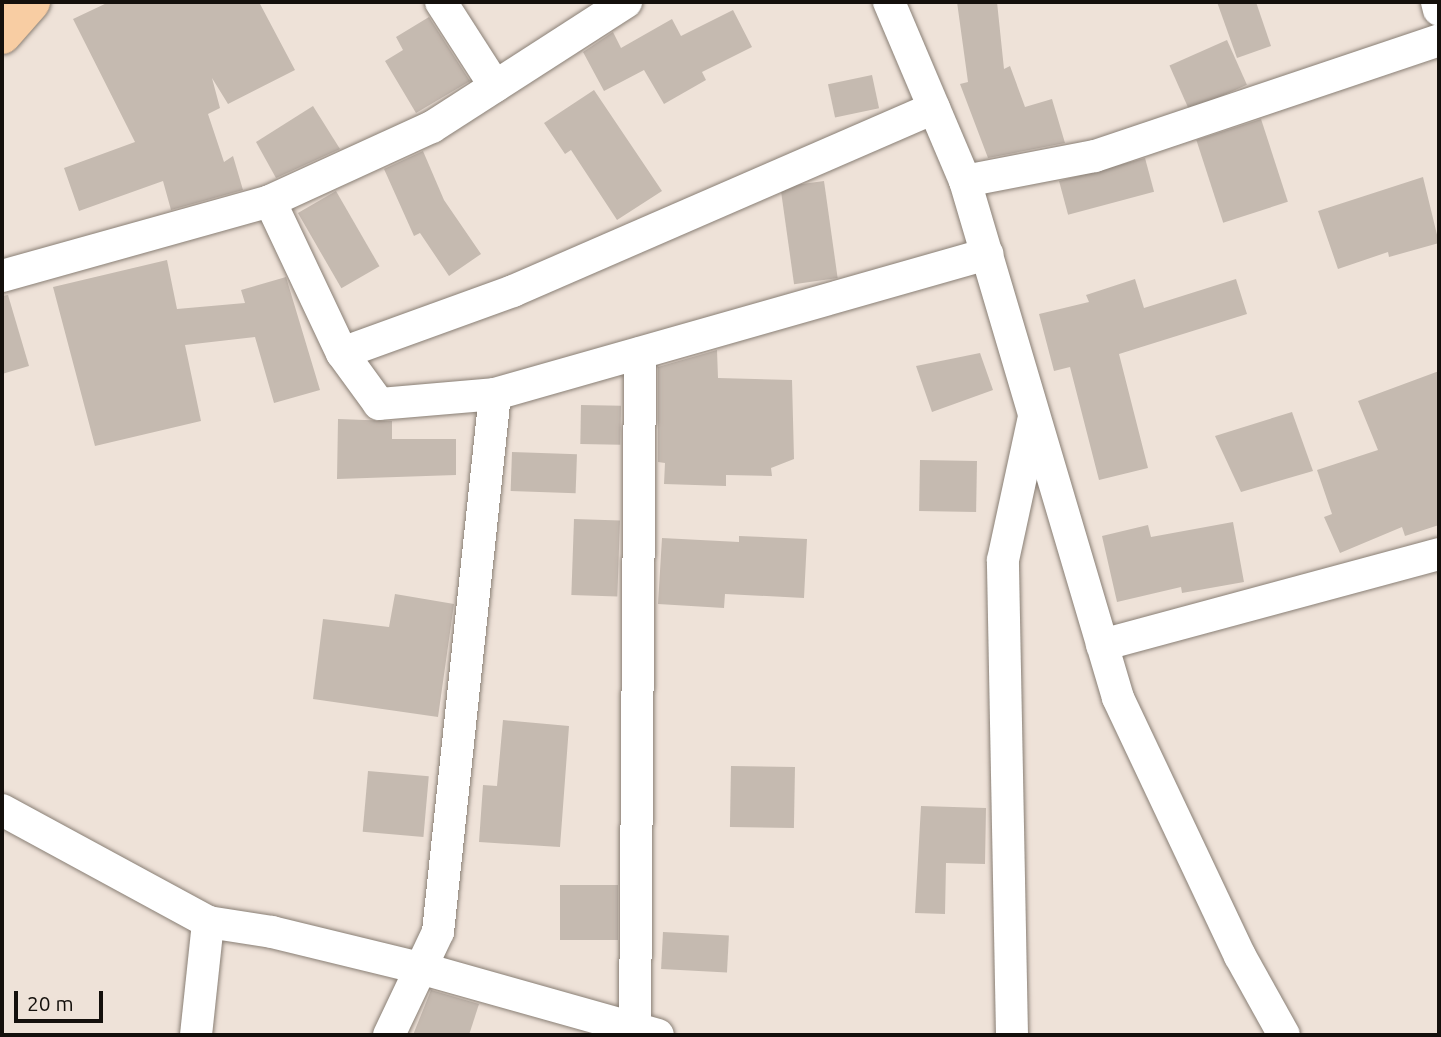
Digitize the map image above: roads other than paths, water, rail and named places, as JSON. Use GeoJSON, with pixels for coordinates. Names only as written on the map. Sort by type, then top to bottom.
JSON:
{"type":"FeatureCollection","features":[{"type":"Feature","properties":{"kind":"main road"},"geometry":{"type":"LineString","coordinates":[[2,35],[31,2]]}},
{"type":"Feature","properties":{"kind":"street"},"geometry":{"type":"LineString","coordinates":[[441,2],[495,86]]}},
{"type":"Feature","properties":{"kind":"street"},"geometry":{"type":"LineString","coordinates":[[2,276],[270,201],[432,127],[626,2]]}},
{"type":"Feature","properties":{"kind":"street"},"geometry":{"type":"LineString","coordinates":[[889,2],[965,181],[1118,698],[1240,956],[1284,1035]]}},
{"type":"Feature","properties":{"kind":"street"},"geometry":{"type":"LineString","coordinates":[[1437,2],[1439,10]]}},
{"type":"Feature","properties":{"kind":"street"},"geometry":{"type":"LineString","coordinates":[[965,181],[1095,156],[1439,40]]}},
{"type":"Feature","properties":{"kind":"street"},"geometry":{"type":"LineString","coordinates":[[342,353],[513,290],[934,108]]}},
{"type":"Feature","properties":{"kind":"street"},"geometry":{"type":"LineString","coordinates":[[270,201],[342,353],[379,404],[495,394],[986,254]]}},
{"type":"Feature","properties":{"kind":"street"},"geometry":{"type":"LineString","coordinates":[[2,810],[208,922],[272,932],[420,968],[578,1023],[647,1031],[640,353]]}},
{"type":"Feature","properties":{"kind":"street"},"geometry":{"type":"LineString","coordinates":[[389,1035],[438,932],[495,394]]}},
{"type":"Feature","properties":{"kind":"street"},"geometry":{"type":"LineString","coordinates":[[1012,1035],[1003,560],[1034,416]]}},
{"type":"Feature","properties":{"kind":"street"},"geometry":{"type":"LineString","coordinates":[[1102,645],[1439,554]]}},
{"type":"Feature","properties":{"kind":"street"},"geometry":{"type":"LineString","coordinates":[[196,1035],[208,922]]}}]}
